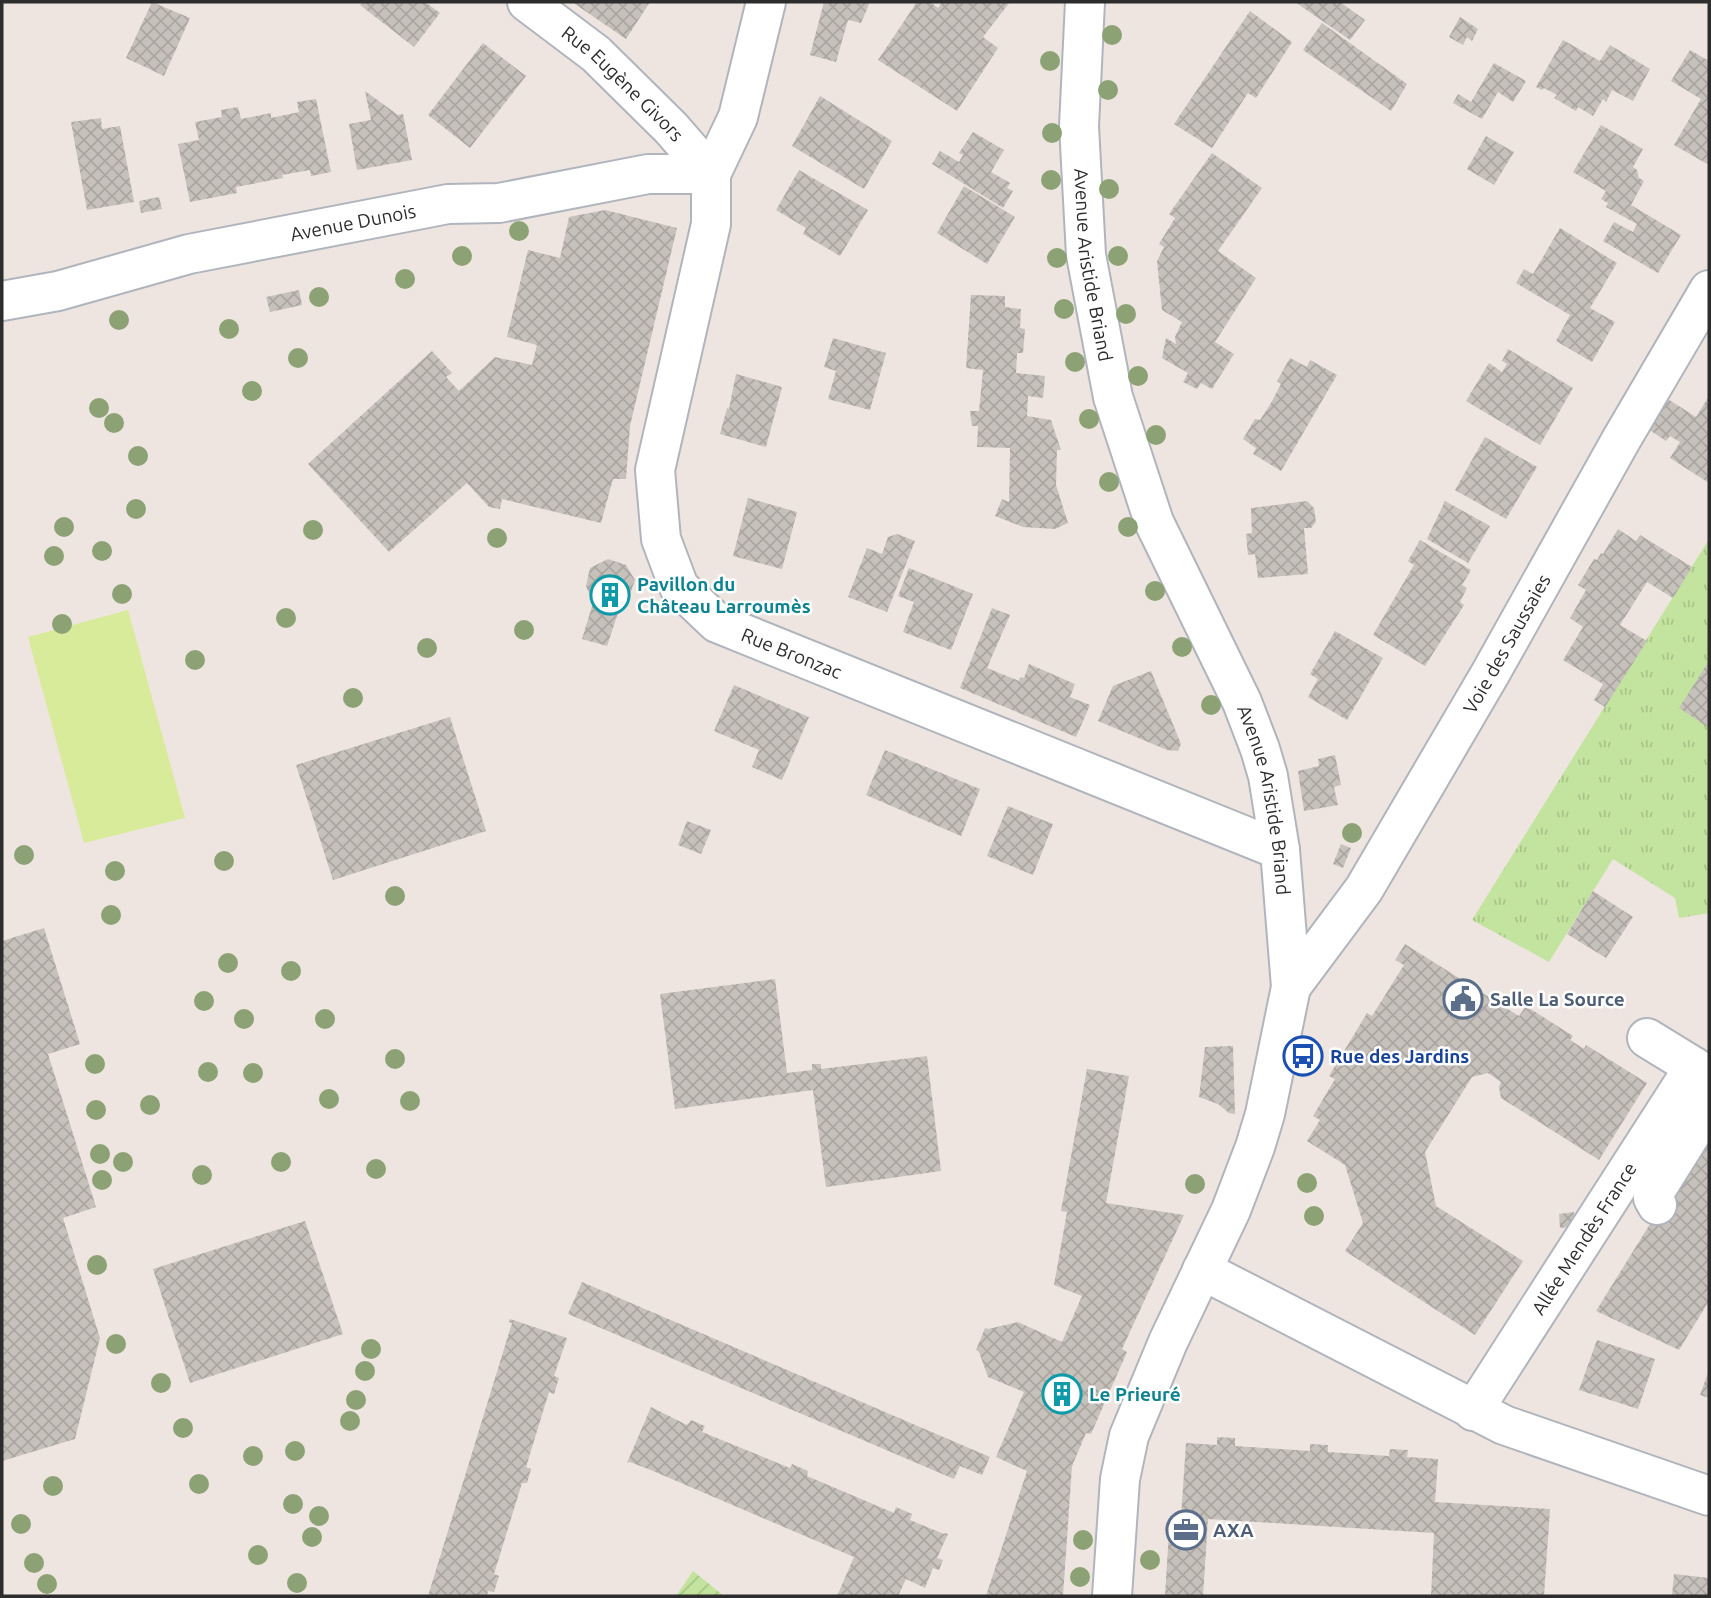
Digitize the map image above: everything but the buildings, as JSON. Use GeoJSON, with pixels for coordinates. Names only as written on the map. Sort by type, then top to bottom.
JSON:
{"type":"FeatureCollection","features":[{"type":"Feature","properties":{"kind":"street","name":"Rue Eugène Givors"},"geometry":{"type":"LineString","coordinates":[[527,2],[596,54],[671,128],[711,173]]}},
{"type":"Feature","properties":{"kind":"street","name":"Rue Bronzac"},"geometry":{"type":"LineString","coordinates":[[766,2],[738,117],[711,173],[711,224],[655,470],[661,540],[679,587],[717,623],[1280,850]]}},
{"type":"Feature","properties":{"kind":"street","name":"Avenue Aristide Briand"},"geometry":{"type":"LineString","coordinates":[[1085,2],[1079,126],[1086,255],[1113,397],[1154,522],[1242,702],[1260,749],[1268,776],[1280,850],[1291,987],[1265,1114],[1231,1210],[1146,1391],[1129,1436],[1120,1479],[1112,1596]]}},
{"type":"Feature","properties":{"kind":"street","name":"Avenue Dunois"},"geometry":{"type":"LineString","coordinates":[[2,301],[58,291],[189,254],[448,204],[499,203],[648,174],[711,173]]}},
{"type":"Feature","properties":{"kind":"street","name":"Voie des Saussaies"},"geometry":{"type":"LineString","coordinates":[[1291,987],[1364,889],[1709,290]]}},
{"type":"Feature","properties":{"kind":"street"},"geometry":{"type":"LineString","coordinates":[[1647,1038],[1705,1078],[1656,1190],[1653,1198],[1657,1205]]}},
{"type":"Feature","properties":{"kind":"street","name":"Allée Mendès France"},"geometry":{"type":"LineString","coordinates":[[1461,1405],[1705,1078]]}},
{"type":"Feature","properties":{"kind":"street"},"geometry":{"type":"LineString","coordinates":[[1202,1270],[1461,1405],[1516,1429],[1709,1496]]}},
{"type":"Feature","properties":{"kind":"street"},"geometry":{"type":"LineString","coordinates":[[1461,1405],[1526,1279]]}},
{"type":"Feature","properties":{"kind":"green space"},"geometry":{"type":"Polygon","coordinates":[[[1709,539],[1709,913],[1679,918],[1675,898],[1613,859],[1549,962],[1472,920],[1709,539]]]}},
{"type":"Feature","properties":{"kind":"green space"},"geometry":{"type":"Polygon","coordinates":[[[128,610],[185,818],[84,843],[28,637],[128,610]]]}},
{"type":"Feature","properties":{"kind":"green space"},"geometry":{"type":"Polygon","coordinates":[[[693,1571],[724,1596],[676,1596],[693,1571]]]}},
{"type":"Feature","properties":{"kind":"place","name":"Pavillon du Château Larroumès"},"geometry":{"type":"Point","coordinates":[610,595]}},
{"type":"Feature","properties":{"kind":"place","name":"Salle La Source"},"geometry":{"type":"Point","coordinates":[1463,999]}},
{"type":"Feature","properties":{"kind":"place","name":"Rue des Jardins"},"geometry":{"type":"Point","coordinates":[1303,1056]}},
{"type":"Feature","properties":{"kind":"place","name":"Le Prieuré"},"geometry":{"type":"Point","coordinates":[1062,1394]}},
{"type":"Feature","properties":{"kind":"place","name":"AXA"},"geometry":{"type":"Point","coordinates":[1186,1530]}}]}
